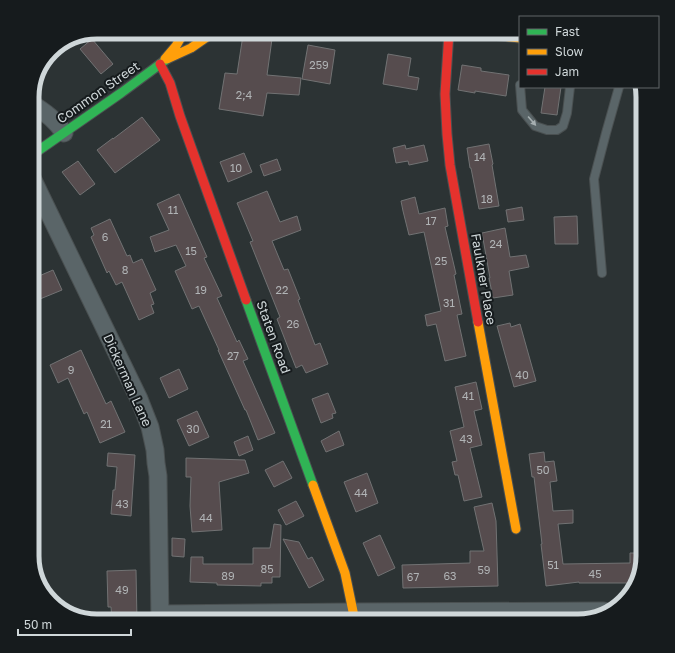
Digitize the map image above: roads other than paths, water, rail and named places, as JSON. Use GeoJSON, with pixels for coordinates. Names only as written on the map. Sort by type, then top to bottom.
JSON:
{"type":"FeatureCollection","features":[{"type":"Feature","properties":{"kind":"street","name":"Common Street"},"geometry":{"type":"LineString","coordinates":[[160,64],[176,46],[180,39]]}},
{"type":"Feature","properties":{"kind":"street","name":"Common Street"},"geometry":{"type":"LineString","coordinates":[[39,150],[160,64],[205,39]]}},
{"type":"Feature","properties":{"kind":"street","name":"Faulkner Place"},"geometry":{"type":"LineString","coordinates":[[448,39],[445,104],[450,165],[516,529]]}},
{"type":"Feature","properties":{"kind":"street","name":"Staten Road"},"geometry":{"type":"LineString","coordinates":[[160,64],[171,84],[180,116],[345,573],[354,614]]}},
{"type":"Feature","properties":{"kind":"street"},"geometry":{"type":"LineString","coordinates":[[39,108],[54,120],[64,133]]}},
{"type":"Feature","properties":{"kind":"street","name":"Dickerman Lane"},"geometry":{"type":"LineString","coordinates":[[39,192],[139,399],[150,427],[155,450],[158,476],[160,614]]}},
{"type":"Feature","properties":{"kind":"street"},"geometry":{"type":"LineString","coordinates":[[454,614],[597,611]]}},
{"type":"Feature","properties":{"kind":"lane"},"geometry":{"type":"LineString","coordinates":[[520,88],[522,110],[535,126],[547,130],[557,130],[563,126],[567,113],[570,88]]}},
{"type":"Feature","properties":{"kind":"lane"},"geometry":{"type":"LineString","coordinates":[[602,273],[594,179],[619,88]]}}]}
